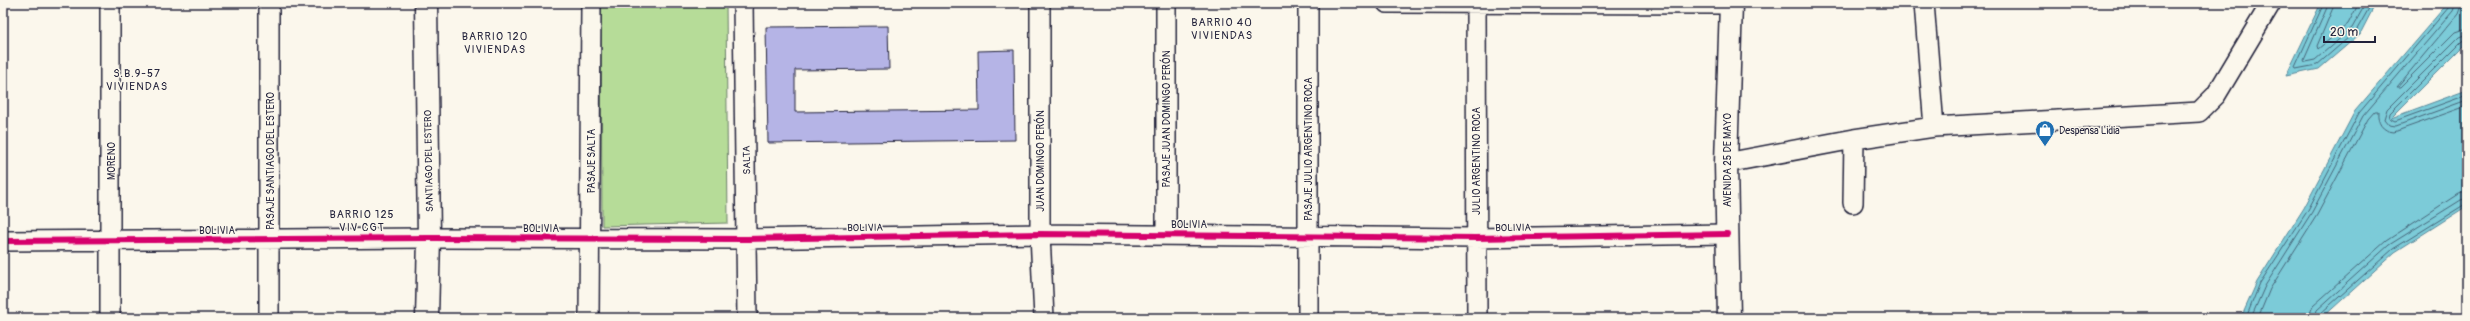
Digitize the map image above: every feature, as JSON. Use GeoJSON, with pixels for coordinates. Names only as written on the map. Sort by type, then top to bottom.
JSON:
{"type":"FeatureCollection","features":[{"type":"Feature","properties":{"kind":"street","name":"MORENO"},"geometry":{"type":"LineString","coordinates":[[110,3],[110,318]]}},
{"type":"Feature","properties":{"kind":"street","name":"PASAJE SANTIAGO DEL ESTERO"},"geometry":{"type":"LineString","coordinates":[[269,318],[270,3]]}},
{"type":"Feature","properties":{"kind":"street","name":"SANTIAGO DEL ESTERO"},"geometry":{"type":"LineString","coordinates":[[426,3],[429,238],[426,318]]}},
{"type":"Feature","properties":{"kind":"street","name":"PASAJE SALTA"},"geometry":{"type":"LineString","coordinates":[[589,318],[591,238],[591,3]]}},
{"type":"Feature","properties":{"kind":"street","name":"SALTA"},"geometry":{"type":"LineString","coordinates":[[743,3],[747,318]]}},
{"type":"Feature","properties":{"kind":"street","name":"JUAN DOMINGO PERÓN"},"geometry":{"type":"LineString","coordinates":[[1040,3],[1040,234],[1044,318]]}},
{"type":"Feature","properties":{"kind":"street","name":"PASAJE JUAN DOMINGO PERÓN"},"geometry":{"type":"LineString","coordinates":[[1166,3],[1166,234]]}},
{"type":"Feature","properties":{"kind":"street","name":"PASAJE JULIO ARGENTINO ROCA"},"geometry":{"type":"LineString","coordinates":[[1308,3],[1308,318]]}},
{"type":"Feature","properties":{"kind":"street"},"geometry":{"type":"LineString","coordinates":[[1387,3],[1731,4]]}},
{"type":"Feature","properties":{"kind":"street"},"geometry":{"type":"LineString","coordinates":[[1924,3],[1934,127]]}},
{"type":"Feature","properties":{"kind":"street"},"geometry":{"type":"LineString","coordinates":[[1726,163],[1854,139],[1934,127],[2199,112],[2216,95],[2271,3]]}},
{"type":"Feature","properties":{"kind":"street","name":"JULIO ARGENTINO ROCA"},"geometry":{"type":"LineString","coordinates":[[1476,4],[1477,318]]}},
{"type":"Feature","properties":{"kind":"street","name":"AVENIDA 25 DE MAYO"},"geometry":{"type":"LineString","coordinates":[[1729,318],[1726,163],[1731,4]]}},
{"type":"Feature","properties":{"kind":"street"},"geometry":{"type":"LineString","coordinates":[[1853,203],[1854,139]]}},
{"type":"Feature","properties":{"kind":"street","name":"BOLIVIA"},"geometry":{"type":"LineString","coordinates":[[3,241],[429,238],[747,239],[1040,234],[1308,235],[1476,238],[1727,234]]}},
{"type":"Feature","properties":{"kind":"green space"},"geometry":{"type":"Polygon","coordinates":[[[601,3],[726,3],[728,223],[602,226],[601,3]]]}},
{"type":"Feature","properties":{"kind":"water"},"geometry":{"type":"Polygon","coordinates":[[[2321,3],[2376,3],[2360,34],[2319,69],[2286,76],[2321,3]]]}},
{"type":"Feature","properties":{"kind":"water"},"geometry":{"type":"Polygon","coordinates":[[[2448,3],[2467,3],[2467,42],[2391,118],[2467,90],[2467,206],[2395,252],[2322,318],[2241,318],[2257,282],[2304,208],[2355,111],[2448,3]]]}},
{"type":"Feature","properties":{"kind":"building"},"geometry":{"type":"Polygon","coordinates":[[[888,26],[889,69],[795,70],[795,112],[979,110],[978,51],[1014,50],[1015,140],[768,143],[766,27],[888,26]]]}},
{"type":"Feature","properties":{"kind":"cycle path"},"geometry":{"type":"LineString","coordinates":[[3,241],[429,238],[747,239],[1040,234],[1476,238],[1727,234]]}},
{"type":"Feature","properties":{"kind":"place","name":"Despensa Lidia"},"geometry":{"type":"Point","coordinates":[2045,147]}},
{"type":"Feature","properties":{"kind":"district","name":"BARRIO 40 VIVIENDAS"},"geometry":{"type":"Point","coordinates":[1222,28]}},
{"type":"Feature","properties":{"kind":"district","name":"BARRIO 120 VIVIENDAS"},"geometry":{"type":"Point","coordinates":[495,42]}},
{"type":"Feature","properties":{"kind":"district","name":"S.B.9-57 VIVIENDAS"},"geometry":{"type":"Point","coordinates":[137,79]}},
{"type":"Feature","properties":{"kind":"district","name":"BARRIO 125 VIV CGT"},"geometry":{"type":"Point","coordinates":[362,220]}}]}
